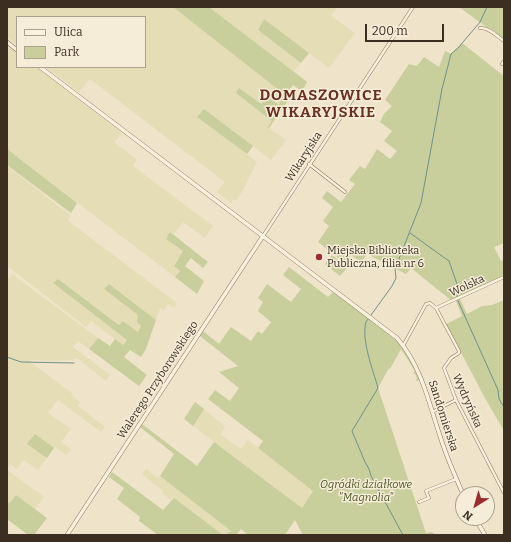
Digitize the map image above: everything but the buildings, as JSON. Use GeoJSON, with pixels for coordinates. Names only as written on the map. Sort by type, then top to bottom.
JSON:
{"type":"FeatureCollection","features":[{"type":"Feature","properties":{"kind":"street","name":"Wikaryjska"},"geometry":{"type":"LineString","coordinates":[[262,236],[413,7]]}},
{"type":"Feature","properties":{"kind":"street"},"geometry":{"type":"LineString","coordinates":[[480,28],[483,27],[487,29],[504,42]]}},
{"type":"Feature","properties":{"kind":"street"},"geometry":{"type":"LineString","coordinates":[[7,42],[16,49]]}},
{"type":"Feature","properties":{"kind":"street","name":"Sandomierska"},"geometry":{"type":"LineString","coordinates":[[41,68],[389,331],[403,345],[419,372],[446,454],[459,486]]}},
{"type":"Feature","properties":{"kind":"street"},"geometry":{"type":"LineString","coordinates":[[309,164],[345,192]]}},
{"type":"Feature","properties":{"kind":"street","name":"Walerego Przyborowskiego"},"geometry":{"type":"LineString","coordinates":[[67,535],[262,236]]}},
{"type":"Feature","properties":{"kind":"street","name":"Wolska"},"geometry":{"type":"LineString","coordinates":[[436,308],[504,277]]}},
{"type":"Feature","properties":{"kind":"street"},"geometry":{"type":"LineString","coordinates":[[403,345],[426,304],[430,303],[436,308]]}},
{"type":"Feature","properties":{"kind":"street","name":"Wydryńska"},"geometry":{"type":"LineString","coordinates":[[436,308],[459,351],[459,353],[451,358],[444,368],[456,400],[504,493]]}},
{"type":"Feature","properties":{"kind":"street"},"geometry":{"type":"LineString","coordinates":[[432,412],[456,400]]}},
{"type":"Feature","properties":{"kind":"street"},"geometry":{"type":"LineString","coordinates":[[419,502],[428,498],[426,491],[456,479]]}},
{"type":"Feature","properties":{"kind":"street"},"geometry":{"type":"LineString","coordinates":[[480,526],[485,535]]}},
{"type":"Feature","properties":{"kind":"shaded area"},"geometry":{"type":"Polygon","coordinates":[[[7,7],[173,7],[183,15],[269,53],[209,7],[338,7],[331,16],[355,33],[329,68],[264,19],[258,30],[301,63],[294,71],[307,82],[302,91],[293,85],[285,95],[289,99],[269,128],[286,140],[271,160],[204,109],[197,116],[257,162],[241,194],[236,201],[233,199],[231,203],[217,192],[225,182],[90,79],[79,92],[47,68],[146,68],[146,16],[16,16],[16,44],[7,37],[7,7]]]}},
{"type":"Feature","properties":{"kind":"shaded area"},"geometry":{"type":"Polygon","coordinates":[[[10,47],[16,51],[16,68],[37,68],[122,133],[114,142],[137,160],[133,166],[213,226],[205,238],[183,222],[173,235],[171,232],[166,239],[183,251],[174,265],[180,271],[175,277],[7,149],[7,51],[10,47]]]}},
{"type":"Feature","properties":{"kind":"shaded area"},"geometry":{"type":"Polygon","coordinates":[[[7,166],[70,215],[68,221],[177,303],[174,308],[168,304],[164,310],[160,308],[156,320],[109,284],[104,289],[138,315],[141,326],[138,333],[124,321],[120,325],[58,279],[54,284],[127,340],[123,345],[91,321],[86,327],[7,266],[7,166]]]}},
{"type":"Feature","properties":{"kind":"shaded area"},"geometry":{"type":"Polygon","coordinates":[[[12,274],[98,338],[89,349],[78,341],[73,347],[110,375],[106,381],[77,358],[52,361],[31,360],[30,362],[72,393],[71,394],[80,402],[78,406],[105,427],[101,432],[58,400],[48,413],[71,429],[61,442],[71,449],[66,455],[55,447],[38,470],[24,460],[17,469],[10,464],[7,468],[7,281],[12,274]]]}},
{"type":"Feature","properties":{"kind":"shaded area"},"geometry":{"type":"Polygon","coordinates":[[[195,402],[225,426],[221,435],[241,449],[248,440],[313,491],[302,508],[184,419],[195,402]]]}},
{"type":"Feature","properties":{"kind":"shaded area"},"geometry":{"type":"Polygon","coordinates":[[[146,469],[158,478],[160,476],[231,531],[223,535],[174,498],[171,500],[162,493],[163,491],[142,474],[146,469]]]}},
{"type":"Feature","properties":{"kind":"shaded area"},"geometry":{"type":"Polygon","coordinates":[[[7,470],[44,497],[35,509],[16,495],[10,503],[7,501],[7,470]]]}},
{"type":"Feature","properties":{"kind":"green space"},"geometry":{"type":"Polygon","coordinates":[[[173,7],[209,7],[307,82],[302,91],[293,85],[285,95],[289,99],[269,128],[268,127],[272,121],[236,93],[239,88],[261,104],[268,97],[279,105],[284,94],[173,7]]]}},
{"type":"Feature","properties":{"kind":"green space"},"geometry":{"type":"Polygon","coordinates":[[[459,7],[504,7],[504,40],[459,7]]]}},
{"type":"Feature","properties":{"kind":"green space"},"geometry":{"type":"Polygon","coordinates":[[[264,19],[309,53],[301,63],[258,30],[264,19]]]}},
{"type":"Feature","properties":{"kind":"green space"},"geometry":{"type":"Polygon","coordinates":[[[462,43],[504,76],[504,243],[494,247],[501,261],[504,260],[504,277],[452,301],[411,268],[406,274],[367,254],[361,262],[351,255],[345,263],[318,242],[329,226],[323,221],[333,207],[322,198],[327,191],[341,202],[355,184],[349,180],[360,166],[365,169],[377,149],[390,159],[397,151],[384,141],[392,131],[380,122],[384,114],[392,106],[385,100],[409,64],[417,66],[424,57],[439,67],[445,51],[451,54],[462,43]]]}},
{"type":"Feature","properties":{"kind":"green space"},"geometry":{"type":"Polygon","coordinates":[[[204,109],[253,146],[247,154],[197,117],[204,109]]]}},
{"type":"Feature","properties":{"kind":"green space"},"geometry":{"type":"Polygon","coordinates":[[[7,149],[77,203],[71,213],[7,165],[7,149]]]}},
{"type":"Feature","properties":{"kind":"green space"},"geometry":{"type":"Polygon","coordinates":[[[170,232],[208,262],[203,268],[191,258],[185,266],[204,281],[197,294],[175,277],[180,271],[174,266],[183,251],[166,239],[170,232]]]}},
{"type":"Feature","properties":{"kind":"green space"},"geometry":{"type":"Polygon","coordinates":[[[332,255],[348,267],[340,276],[325,264],[332,255]]]}},
{"type":"Feature","properties":{"kind":"green space","name":"Ogródki działkowe \"Magnolia\""},"geometry":{"type":"Polygon","coordinates":[[[289,267],[328,297],[333,292],[376,324],[399,343],[412,363],[420,379],[418,381],[413,373],[415,371],[401,349],[378,388],[426,533],[432,532],[435,535],[303,535],[295,520],[285,535],[248,535],[241,529],[236,535],[225,535],[231,531],[160,476],[174,454],[140,427],[142,424],[197,466],[214,442],[302,508],[313,491],[258,448],[263,441],[208,399],[215,390],[230,401],[239,388],[219,372],[238,366],[200,336],[203,331],[219,344],[231,327],[251,341],[258,331],[262,334],[271,322],[258,311],[263,302],[258,298],[267,284],[291,302],[301,289],[283,275],[289,267]]]}},
{"type":"Feature","properties":{"kind":"green space"},"geometry":{"type":"Polygon","coordinates":[[[58,279],[119,325],[123,321],[138,332],[141,326],[137,322],[138,315],[104,289],[109,284],[156,320],[146,349],[141,357],[130,350],[124,357],[147,375],[139,386],[89,349],[98,338],[110,346],[115,339],[123,345],[127,340],[53,283],[58,279]]]}},
{"type":"Feature","properties":{"kind":"green space"},"geometry":{"type":"Polygon","coordinates":[[[460,299],[467,314],[482,306],[492,305],[504,300],[504,431],[446,324],[462,316],[456,301],[460,299]]]}},
{"type":"Feature","properties":{"kind":"green space"},"geometry":{"type":"Polygon","coordinates":[[[195,402],[204,409],[193,426],[184,419],[195,402]]]}},
{"type":"Feature","properties":{"kind":"green space"},"geometry":{"type":"Polygon","coordinates":[[[35,434],[54,448],[47,458],[27,444],[35,434]]]}},
{"type":"Feature","properties":{"kind":"green space"},"geometry":{"type":"Polygon","coordinates":[[[112,472],[163,510],[174,498],[223,535],[158,535],[139,521],[140,517],[117,499],[124,488],[109,477],[112,472]]]}},
{"type":"Feature","properties":{"kind":"green space"},"geometry":{"type":"Polygon","coordinates":[[[16,495],[47,518],[34,535],[28,535],[7,519],[7,501],[10,503],[16,495]]]}},
{"type":"Feature","properties":{"kind":"waterway"},"geometry":{"type":"LineString","coordinates":[[403,535],[371,476],[352,431],[378,388],[366,346],[366,322],[392,286],[396,278],[395,269],[421,203],[442,89],[451,54],[480,22],[487,7]]}},
{"type":"Feature","properties":{"kind":"waterway"},"geometry":{"type":"LineString","coordinates":[[410,233],[449,261],[458,287],[458,301],[498,390],[499,399],[504,407]]}},
{"type":"Feature","properties":{"kind":"waterway"},"geometry":{"type":"LineString","coordinates":[[7,357],[21,362],[74,363]]}},
{"type":"Feature","properties":{"kind":"place","name":"Miejska Biblioteka Publiczna, filia nr 6"},"geometry":{"type":"Point","coordinates":[319,257]}},
{"type":"Feature","properties":{"kind":"district","name":"DOMASZOWICE WIKARYJSKIE"},"geometry":{"type":"Point","coordinates":[321,104]}}]}
